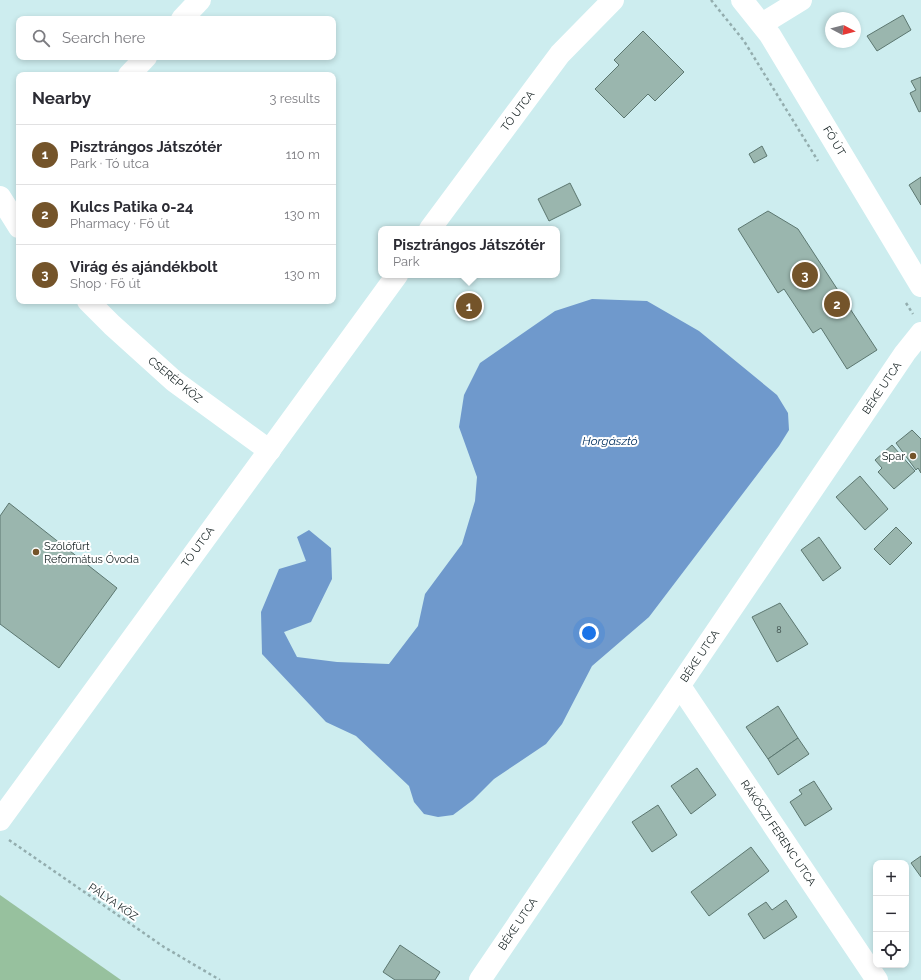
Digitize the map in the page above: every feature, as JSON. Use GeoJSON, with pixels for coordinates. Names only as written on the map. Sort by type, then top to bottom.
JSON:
{"type":"FeatureCollection","features":[{"type":"Feature","properties":{"kind":"street"},"geometry":{"type":"LineString","coordinates":[[185,16],[200,0]]}},
{"type":"Feature","properties":{"kind":"street","name":"TÓ UTCA"},"geometry":{"type":"LineString","coordinates":[[432,226],[560,54],[613,0]]}},
{"type":"Feature","properties":{"kind":"street","name":"FŐ ÚT"},"geometry":{"type":"LineString","coordinates":[[742,0],[762,24],[921,286]]}},
{"type":"Feature","properties":{"kind":"street"},"geometry":{"type":"LineString","coordinates":[[762,24],[802,0]]}},
{"type":"Feature","properties":{"kind":"street"},"geometry":{"type":"LineString","coordinates":[[132,72],[143,60]]}},
{"type":"Feature","properties":{"kind":"street"},"geometry":{"type":"LineString","coordinates":[[5,196],[16,220]]}},
{"type":"Feature","properties":{"kind":"street","name":"TÓ UTCA"},"geometry":{"type":"LineString","coordinates":[[3,829],[270,450],[395,278]]}},
{"type":"Feature","properties":{"kind":"street","name":"CSERÉP KÖZ"},"geometry":{"type":"LineString","coordinates":[[91,304],[112,326],[174,381],[270,450]]}},
{"type":"Feature","properties":{"kind":"street","name":"BÉKE UTCA"},"geometry":{"type":"LineString","coordinates":[[480,980],[901,359],[917,324]]}},
{"type":"Feature","properties":{"kind":"street","name":"RÁKÓCZI FERENC UTCA"},"geometry":{"type":"LineString","coordinates":[[680,686],[877,980]]}},
{"type":"Feature","properties":{"kind":"path"},"geometry":{"type":"LineString","coordinates":[[711,0],[744,41],[818,161]]}},
{"type":"Feature","properties":{"kind":"path"},"geometry":{"type":"LineString","coordinates":[[905,301],[917,324]]}},
{"type":"Feature","properties":{"kind":"path","name":"PÁLYA KÖZ"},"geometry":{"type":"LineString","coordinates":[[3,829],[164,946],[220,980]]}},
{"type":"Feature","properties":{"kind":"green space"},"geometry":{"type":"Polygon","coordinates":[[[0,895],[121,980],[0,980],[0,895]]]}},
{"type":"Feature","properties":{"kind":"water","name":"Horgásztó"},"geometry":{"type":"Polygon","coordinates":[[[592,299],[647,301],[699,331],[777,395],[788,413],[789,430],[779,446],[649,617],[592,666],[562,724],[546,744],[494,779],[473,800],[453,815],[438,817],[424,814],[414,802],[409,786],[356,736],[326,722],[262,654],[261,612],[279,569],[306,561],[297,537],[309,530],[331,548],[332,579],[311,622],[284,632],[297,657],[337,662],[389,664],[418,626],[425,594],[462,544],[475,501],[477,477],[459,427],[464,395],[480,363],[555,311],[592,299]]]}},
{"type":"Feature","properties":{"kind":"building"},"geometry":{"type":"Polygon","coordinates":[[[903,15],[911,30],[877,51],[867,36],[903,15]]]}},
{"type":"Feature","properties":{"kind":"building"},"geometry":{"type":"Polygon","coordinates":[[[643,31],[684,72],[655,101],[648,94],[624,118],[595,89],[619,65],[614,60],[643,31]]]}},
{"type":"Feature","properties":{"kind":"building"},"geometry":{"type":"Polygon","coordinates":[[[921,77],[921,111],[919,112],[910,93],[916,90],[911,81],[921,77]]]}},
{"type":"Feature","properties":{"kind":"building"},"geometry":{"type":"Polygon","coordinates":[[[762,146],[767,156],[754,163],[749,154],[762,146]]]}},
{"type":"Feature","properties":{"kind":"building"},"geometry":{"type":"Polygon","coordinates":[[[921,177],[921,205],[909,185],[921,177]]]}},
{"type":"Feature","properties":{"kind":"building"},"geometry":{"type":"Polygon","coordinates":[[[570,183],[581,205],[549,221],[538,199],[570,183]]]}},
{"type":"Feature","properties":{"kind":"building"},"geometry":{"type":"Polygon","coordinates":[[[768,211],[798,229],[877,350],[847,369],[821,328],[813,333],[784,289],[778,293],[738,229],[768,211]]]}},
{"type":"Feature","properties":{"kind":"building","name":"Spar"},"geometry":{"type":"Polygon","coordinates":[[[912,430],[921,439],[921,473],[918,468],[916,470],[896,443],[912,430]]]}},
{"type":"Feature","properties":{"kind":"building"},"geometry":{"type":"Polygon","coordinates":[[[892,445],[915,471],[894,489],[878,472],[882,468],[875,460],[892,445]]]}},
{"type":"Feature","properties":{"kind":"building"},"geometry":{"type":"Polygon","coordinates":[[[860,476],[888,509],[865,530],[836,497],[860,476]]]}},
{"type":"Feature","properties":{"kind":"building","name":"Szőlőfürt Református Óvoda"},"geometry":{"type":"Polygon","coordinates":[[[9,503],[117,588],[59,668],[0,624],[0,516],[9,503]]]}},
{"type":"Feature","properties":{"kind":"building"},"geometry":{"type":"Polygon","coordinates":[[[896,527],[912,543],[890,565],[874,549],[896,527]]]}},
{"type":"Feature","properties":{"kind":"building"},"geometry":{"type":"Polygon","coordinates":[[[819,537],[841,568],[823,581],[801,550],[819,537]]]}},
{"type":"Feature","properties":{"kind":"building"},"geometry":{"type":"Polygon","coordinates":[[[780,603],[808,644],[777,662],[752,617],[780,603]]]}},
{"type":"Feature","properties":{"kind":"building"},"geometry":{"type":"Polygon","coordinates":[[[778,706],[798,738],[768,759],[746,727],[778,706]]]}},
{"type":"Feature","properties":{"kind":"building"},"geometry":{"type":"Polygon","coordinates":[[[798,738],[809,754],[778,775],[768,759],[798,738]]]}},
{"type":"Feature","properties":{"kind":"building"},"geometry":{"type":"Polygon","coordinates":[[[697,768],[716,795],[691,814],[671,786],[697,768]]]}},
{"type":"Feature","properties":{"kind":"building"},"geometry":{"type":"Polygon","coordinates":[[[814,781],[832,809],[805,826],[790,802],[802,794],[799,790],[814,781]]]}},
{"type":"Feature","properties":{"kind":"building"},"geometry":{"type":"Polygon","coordinates":[[[658,805],[677,835],[652,852],[632,822],[658,805]]]}},
{"type":"Feature","properties":{"kind":"building"},"geometry":{"type":"Polygon","coordinates":[[[751,847],[769,871],[709,916],[691,892],[751,847]]]}},
{"type":"Feature","properties":{"kind":"building"},"geometry":{"type":"Polygon","coordinates":[[[921,856],[921,877],[911,863],[921,856]]]}},
{"type":"Feature","properties":{"kind":"building"},"geometry":{"type":"Polygon","coordinates":[[[786,900],[797,917],[764,939],[748,914],[766,902],[772,910],[786,900]]]}},
{"type":"Feature","properties":{"kind":"building"},"geometry":{"type":"Polygon","coordinates":[[[400,945],[440,972],[435,980],[395,980],[383,972],[400,945]]]}},
{"type":"Feature","properties":{"kind":"place","name":"Virág és ajándékbolt"},"geometry":{"type":"Point","coordinates":[805,275]}},
{"type":"Feature","properties":{"kind":"place","name":"Kulcs Patika 0-24"},"geometry":{"type":"Point","coordinates":[837,304]}},
{"type":"Feature","properties":{"kind":"place","name":"Pisztrángos Játszótér"},"geometry":{"type":"Point","coordinates":[469,306]}},
{"type":"Feature","properties":{"kind":"place","name":"Spar"},"geometry":{"type":"Point","coordinates":[913,456]}},
{"type":"Feature","properties":{"kind":"place","name":"Szőlőfürt Református Óvoda"},"geometry":{"type":"Point","coordinates":[36,552]}}]}
